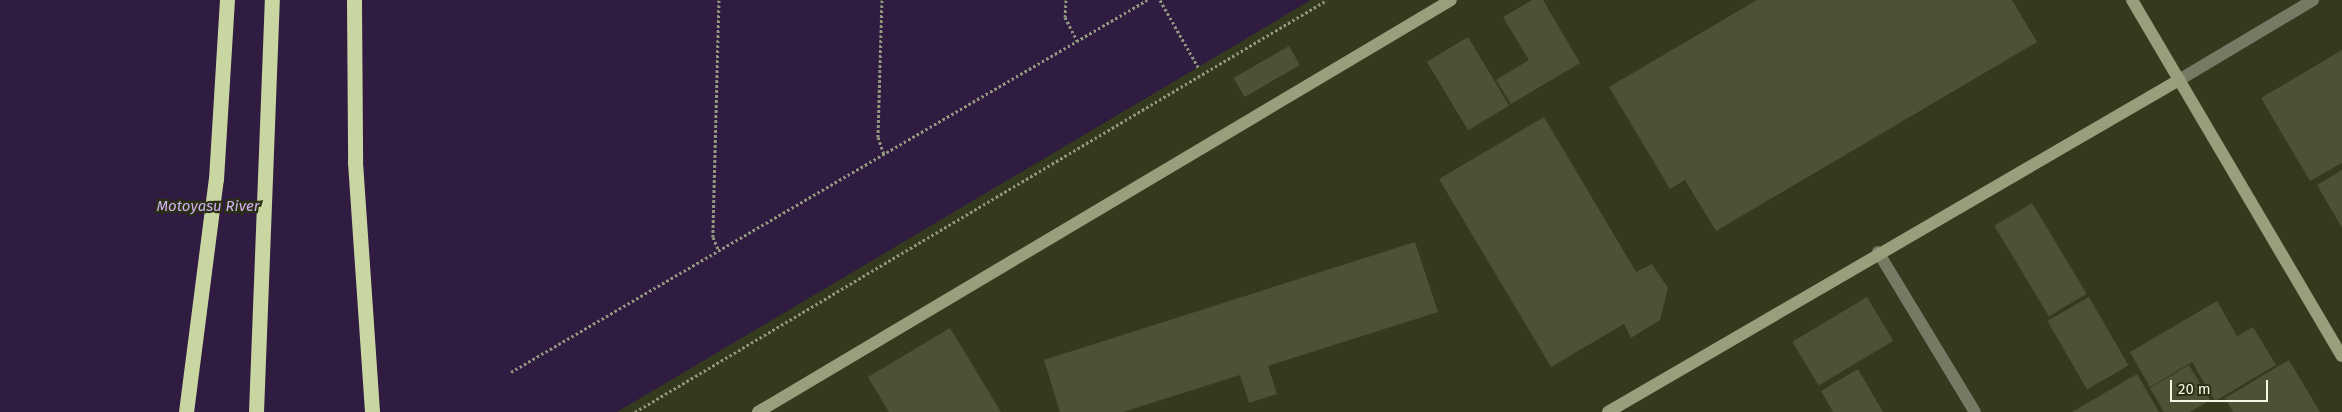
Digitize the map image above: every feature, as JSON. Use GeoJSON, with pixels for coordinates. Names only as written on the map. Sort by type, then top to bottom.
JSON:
{"type":"FeatureCollection","features":[{"type":"Feature","properties":{"kind":"highway"},"geometry":{"type":"LineString","coordinates":[[186,412],[216,179],[227,0]]}},
{"type":"Feature","properties":{"kind":"highway"},"geometry":{"type":"LineString","coordinates":[[256,412],[272,0]]}},
{"type":"Feature","properties":{"kind":"highway"},"geometry":{"type":"LineString","coordinates":[[354,0],[355,162],[372,412]]}},
{"type":"Feature","properties":{"kind":"street"},"geometry":{"type":"LineString","coordinates":[[758,412],[1451,0]]}},
{"type":"Feature","properties":{"kind":"street"},"geometry":{"type":"LineString","coordinates":[[2132,0],[2342,356]]}},
{"type":"Feature","properties":{"kind":"street"},"geometry":{"type":"LineString","coordinates":[[1608,412],[1878,252],[2179,80],[2313,0]]}},
{"type":"Feature","properties":{"kind":"street"},"geometry":{"type":"LineString","coordinates":[[1878,252],[1975,412]]}},
{"type":"Feature","properties":{"kind":"path"},"geometry":{"type":"LineString","coordinates":[[719,0],[712,237],[719,251]]}},
{"type":"Feature","properties":{"kind":"path"},"geometry":{"type":"LineString","coordinates":[[882,0],[878,137],[884,154]]}},
{"type":"Feature","properties":{"kind":"path"},"geometry":{"type":"LineString","coordinates":[[1066,0],[1065,17],[1077,41]]}},
{"type":"Feature","properties":{"kind":"path"},"geometry":{"type":"LineString","coordinates":[[511,372],[1147,0]]}},
{"type":"Feature","properties":{"kind":"path"},"geometry":{"type":"LineString","coordinates":[[1160,0],[1198,67]]}},
{"type":"Feature","properties":{"kind":"path"},"geometry":{"type":"LineString","coordinates":[[635,412],[1328,0]]}},
{"type":"Feature","properties":{"kind":"water","name":"Motoyasu River"},"geometry":{"type":"Polygon","coordinates":[[[0,0],[1311,0],[617,412],[0,412],[0,0]]]}},
{"type":"Feature","properties":{"kind":"building"},"geometry":{"type":"Polygon","coordinates":[[[1532,0],[1543,0],[1580,63],[1511,104],[1496,80],[1529,60],[1503,17],[1532,0]]]}},
{"type":"Feature","properties":{"kind":"building"},"geometry":{"type":"Polygon","coordinates":[[[1757,0],[2012,0],[2037,42],[1716,231],[1685,180],[1670,189],[1609,87],[1757,0]]]}},
{"type":"Feature","properties":{"kind":"building"},"geometry":{"type":"Polygon","coordinates":[[[1468,37],[1509,106],[1468,130],[1427,62],[1468,37]]]}},
{"type":"Feature","properties":{"kind":"building"},"geometry":{"type":"Polygon","coordinates":[[[1289,46],[1300,65],[1245,97],[1234,78],[1289,46]]]}},
{"type":"Feature","properties":{"kind":"building"},"geometry":{"type":"Polygon","coordinates":[[[2342,50],[2342,163],[2310,181],[2261,98],[2342,50]]]}},
{"type":"Feature","properties":{"kind":"building"},"geometry":{"type":"Polygon","coordinates":[[[1544,117],[1636,272],[1652,264],[1668,288],[1660,320],[1631,338],[1624,324],[1551,367],[1439,179],[1544,117]]]}},
{"type":"Feature","properties":{"kind":"building"},"geometry":{"type":"Polygon","coordinates":[[[2342,170],[2342,228],[2317,185],[2342,170]]]}},
{"type":"Feature","properties":{"kind":"building"},"geometry":{"type":"Polygon","coordinates":[[[2032,203],[2087,294],[2049,317],[1994,226],[2032,203]]]}},
{"type":"Feature","properties":{"kind":"building"},"geometry":{"type":"Polygon","coordinates":[[[1415,242],[1438,312],[1268,366],[1277,394],[1249,403],[1240,375],[1123,412],[1060,412],[1044,360],[1415,242]]]}},
{"type":"Feature","properties":{"kind":"building"},"geometry":{"type":"Polygon","coordinates":[[[1867,297],[1893,341],[1819,386],[1792,342],[1867,297]]]}},
{"type":"Feature","properties":{"kind":"building"},"geometry":{"type":"Polygon","coordinates":[[[2089,297],[2128,365],[2087,389],[2047,321],[2089,297]]]}},
{"type":"Feature","properties":{"kind":"building"},"geometry":{"type":"Polygon","coordinates":[[[2217,301],[2237,336],[2229,341],[2253,327],[2276,365],[2215,401],[2192,362],[2150,387],[2130,352],[2217,301]]]}},
{"type":"Feature","properties":{"kind":"building"},"geometry":{"type":"Polygon","coordinates":[[[950,328],[1001,412],[889,412],[868,377],[950,328]]]}},
{"type":"Feature","properties":{"kind":"building"},"geometry":{"type":"Polygon","coordinates":[[[2289,360],[2320,412],[2233,412],[2225,398],[2289,360]]]}},
{"type":"Feature","properties":{"kind":"building"},"geometry":{"type":"Polygon","coordinates":[[[2189,365],[2210,400],[2190,412],[2164,412],[2150,388],[2189,365]]]}},
{"type":"Feature","properties":{"kind":"building"},"geometry":{"type":"Polygon","coordinates":[[[1858,369],[1883,412],[1833,412],[1821,391],[1858,369]]]}},
{"type":"Feature","properties":{"kind":"building"},"geometry":{"type":"Polygon","coordinates":[[[2137,374],[2159,412],[2072,412],[2137,374]]]}}]}
